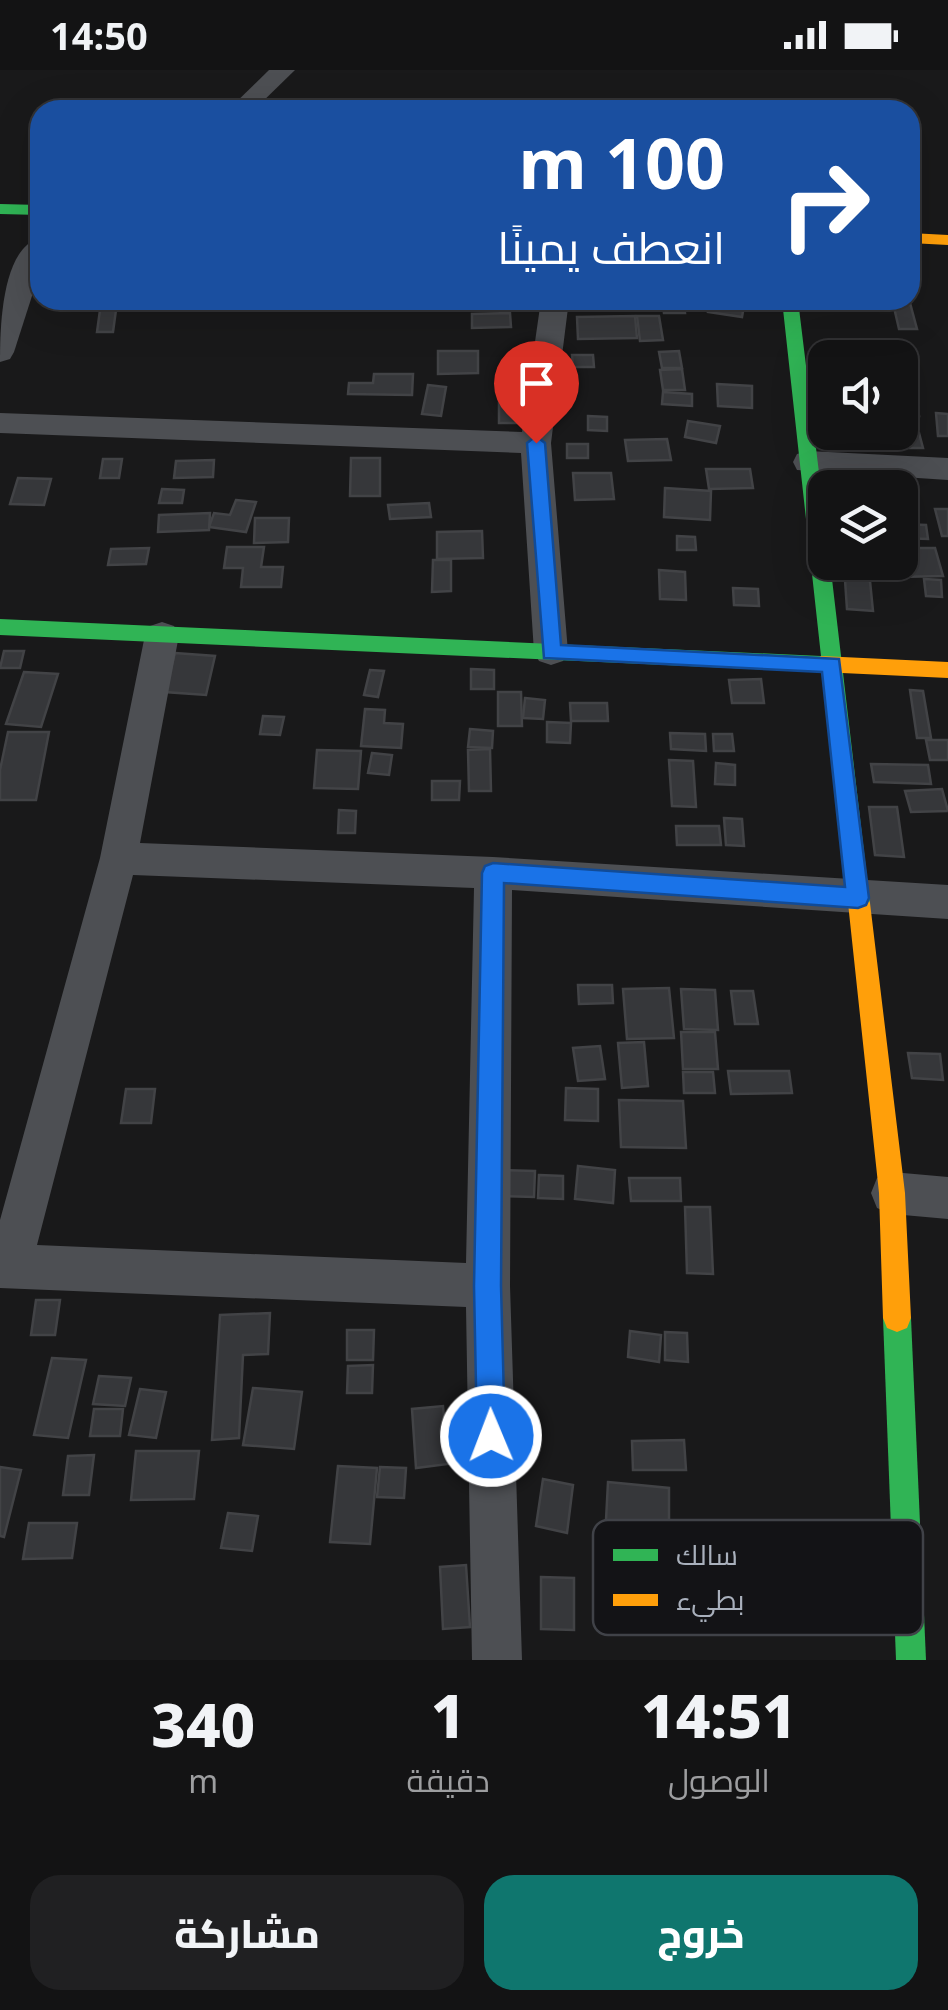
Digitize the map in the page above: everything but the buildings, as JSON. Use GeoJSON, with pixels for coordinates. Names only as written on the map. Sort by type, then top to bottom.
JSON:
{"type":"FeatureCollection","features":[{"type":"Feature","properties":{"kind":"main road"},"geometry":{"type":"LineString","coordinates":[[0,209],[30,210]]}},
{"type":"Feature","properties":{"kind":"main road"},"geometry":{"type":"LineString","coordinates":[[920,239],[948,240]]}},
{"type":"Feature","properties":{"kind":"main road"},"geometry":{"type":"LineString","coordinates":[[791,310],[892,1193],[905,1520]]}},
{"type":"Feature","properties":{"kind":"main road"},"geometry":{"type":"LineString","coordinates":[[0,627],[948,670]]}},
{"type":"Feature","properties":{"kind":"main road"},"geometry":{"type":"LineString","coordinates":[[910,1635],[911,1660]]}},
{"type":"Feature","properties":{"kind":"street"},"geometry":{"type":"LineString","coordinates":[[251,100],[284,70]]}},
{"type":"Feature","properties":{"kind":"street"},"geometry":{"type":"LineString","coordinates":[[0,352],[30,263]]}},
{"type":"Feature","properties":{"kind":"street"},"geometry":{"type":"LineString","coordinates":[[552,652],[536,443],[554,310]]}},
{"type":"Feature","properties":{"kind":"street"},"geometry":{"type":"LineString","coordinates":[[0,423],[536,443]]}},
{"type":"Feature","properties":{"kind":"street"},"geometry":{"type":"LineString","coordinates":[[808,462],[948,469]]}},
{"type":"Feature","properties":{"kind":"street"},"geometry":{"type":"LineString","coordinates":[[162,635],[119,858],[4,1266],[488,1286]]}},
{"type":"Feature","properties":{"kind":"street"},"geometry":{"type":"LineString","coordinates":[[119,858],[493,873],[948,902]]}},
{"type":"Feature","properties":{"kind":"street"},"geometry":{"type":"LineString","coordinates":[[493,873],[488,1286],[497,1660]]}},
{"type":"Feature","properties":{"kind":"street"},"geometry":{"type":"LineString","coordinates":[[892,1193],[948,1198]]}},
{"type":"Feature","properties":{"kind":"traffic: fast"},"geometry":{"type":"LineString","coordinates":[[0,209],[30,210]]}},
{"type":"Feature","properties":{"kind":"traffic: fast"},"geometry":{"type":"LineString","coordinates":[[791,310],[859,903]]}},
{"type":"Feature","properties":{"kind":"traffic: fast"},"geometry":{"type":"LineString","coordinates":[[0,627],[821,664]]}},
{"type":"Feature","properties":{"kind":"traffic: fast"},"geometry":{"type":"LineString","coordinates":[[897,1318],[905,1520]]}},
{"type":"Feature","properties":{"kind":"traffic: fast"},"geometry":{"type":"LineString","coordinates":[[910,1635],[911,1660]]}},
{"type":"Feature","properties":{"kind":"traffic: slow"},"geometry":{"type":"LineString","coordinates":[[920,239],[948,240]]}},
{"type":"Feature","properties":{"kind":"traffic: slow"},"geometry":{"type":"LineString","coordinates":[[821,664],[948,670]]}},
{"type":"Feature","properties":{"kind":"traffic: slow"},"geometry":{"type":"LineString","coordinates":[[859,903],[892,1193],[897,1318]]}},
{"type":"Feature","properties":{"kind":"route"},"geometry":{"type":"LineString","coordinates":[[491,1436],[488,1286],[493,873],[858,898],[831,664],[552,652],[536,443]]}}]}
